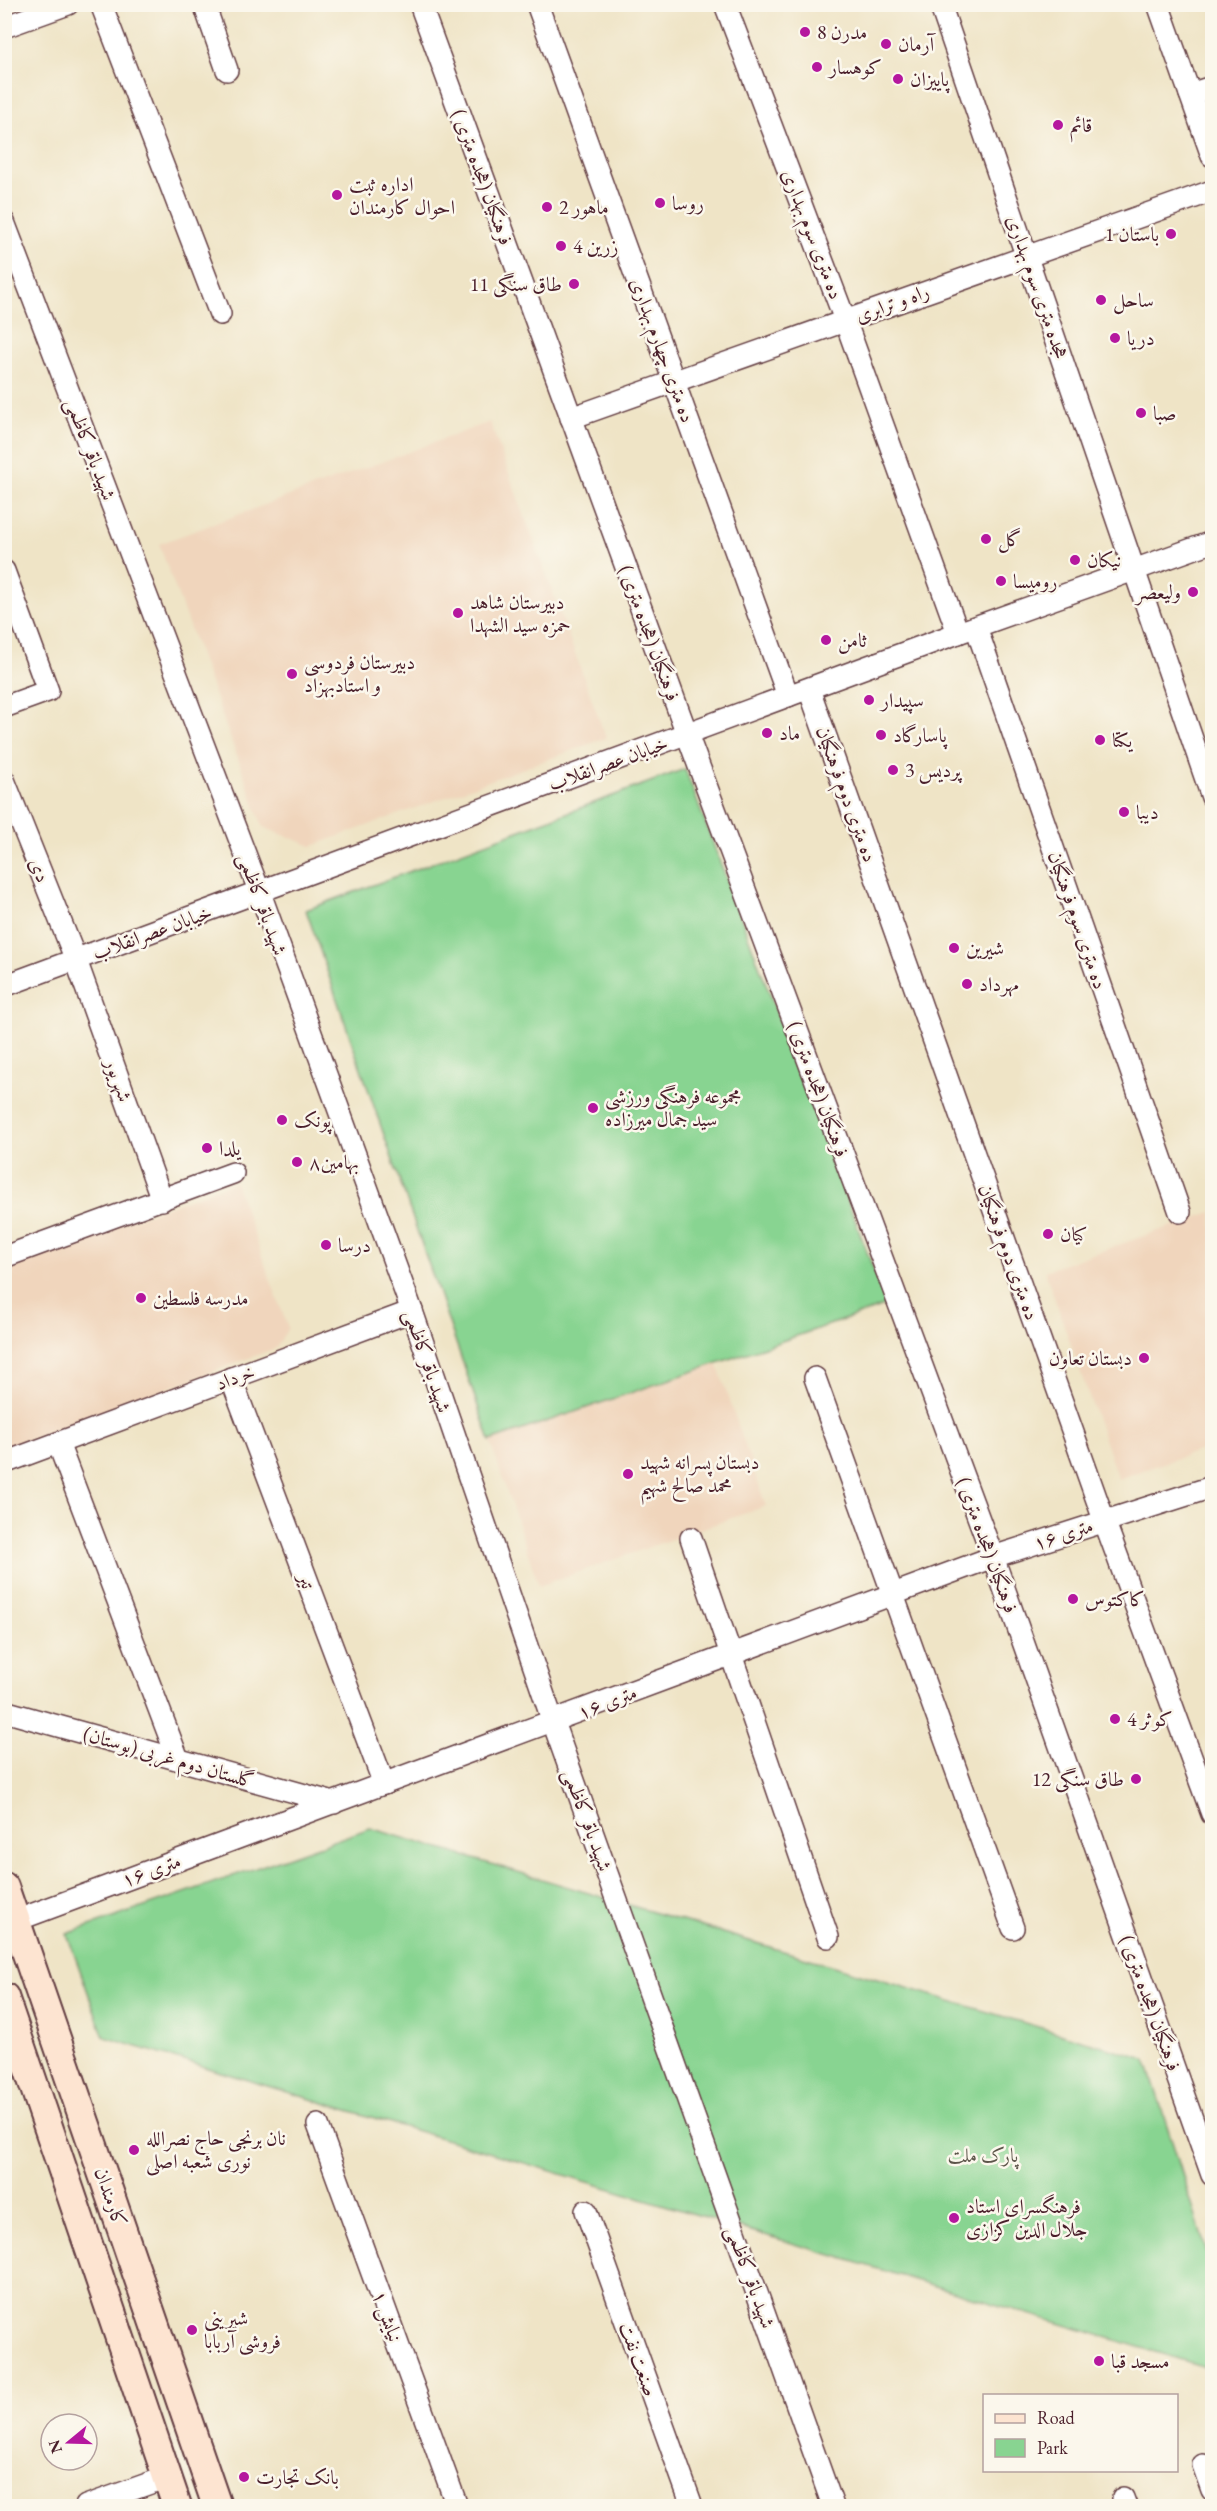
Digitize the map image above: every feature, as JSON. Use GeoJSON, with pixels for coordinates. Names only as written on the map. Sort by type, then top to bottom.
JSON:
{"type":"FeatureCollection","features":[{"type":"Feature","properties":{"kind":"main road","name":"کارمندان"},"geometry":{"type":"LineString","coordinates":[[4,1887],[10,1923],[218,2506]]}},
{"type":"Feature","properties":{"kind":"main road","name":"کارمندان"},"geometry":{"type":"LineString","coordinates":[[4,1997],[177,2506]]}},
{"type":"Feature","properties":{"kind":"street"},"geometry":{"type":"LineString","coordinates":[[4,27],[68,4]]}},
{"type":"Feature","properties":{"kind":"street"},"geometry":{"type":"LineString","coordinates":[[101,4],[220,314]]}},
{"type":"Feature","properties":{"kind":"street"},"geometry":{"type":"LineString","coordinates":[[204,4],[227,69]]}},
{"type":"Feature","properties":{"kind":"street","name":"فرهنگیان (هجده متری )"},"geometry":{"type":"LineString","coordinates":[[420,4],[687,734],[993,1557],[1212,2175]]}},
{"type":"Feature","properties":{"kind":"street","name":"ده متری چهارم بهداری"},"geometry":{"type":"LineString","coordinates":[[537,4],[788,696]]}},
{"type":"Feature","properties":{"kind":"street","name":"ده متری سوم بهداری"},"geometry":{"type":"LineString","coordinates":[[726,4],[845,320],[967,630]]}},
{"type":"Feature","properties":{"kind":"street","name":"هجده متری سوم بهداری"},"geometry":{"type":"LineString","coordinates":[[940,4],[1212,797]]}},
{"type":"Feature","properties":{"kind":"street"},"geometry":{"type":"LineString","coordinates":[[1158,4],[1212,156]]}},
{"type":"Feature","properties":{"kind":"street"},"geometry":{"type":"LineString","coordinates":[[1190,94],[1212,87]]}},
{"type":"Feature","properties":{"kind":"street","name":"راه و ترابری"},"geometry":{"type":"LineString","coordinates":[[571,418],[1212,191]]}},
{"type":"Feature","properties":{"kind":"street","name":"شهید باقر کاظمی"},"geometry":{"type":"LineString","coordinates":[[4,222],[260,893],[412,1311],[553,1722],[833,2506]]}},
{"type":"Feature","properties":{"kind":"street","name":"خیابان عصرانقلاب"},"geometry":{"type":"LineString","coordinates":[[4,986],[967,630],[1212,543]]}},
{"type":"Feature","properties":{"kind":"street"},"geometry":{"type":"LineString","coordinates":[[4,571],[48,691],[4,707]]}},
{"type":"Feature","properties":{"kind":"street","name":"ده متری سوم فرهنگیان"},"geometry":{"type":"LineString","coordinates":[[967,630],[1180,1212]]}},
{"type":"Feature","properties":{"kind":"street","name":"ده متری دوم فرهنگیان"},"geometry":{"type":"LineString","coordinates":[[809,689],[1104,1520],[1212,1814]]}},
{"type":"Feature","properties":{"kind":"street","name":"دی"},"geometry":{"type":"LineString","coordinates":[[4,780],[76,960]]}},
{"type":"Feature","properties":{"kind":"street","name":"شهریور"},"geometry":{"type":"LineString","coordinates":[[76,960],[162,1200]]}},
{"type":"Feature","properties":{"kind":"street"},"geometry":{"type":"LineString","coordinates":[[4,1257],[233,1173]]}},
{"type":"Feature","properties":{"kind":"street","name":"خرداد"},"geometry":{"type":"LineString","coordinates":[[4,1462],[412,1311]]}},
{"type":"Feature","properties":{"kind":"street"},"geometry":{"type":"LineString","coordinates":[[814,1377],[1013,1928]]}},
{"type":"Feature","properties":{"kind":"street","name":"تیر"},"geometry":{"type":"LineString","coordinates":[[231,1378],[384,1784]]}},
{"type":"Feature","properties":{"kind":"street"},"geometry":{"type":"LineString","coordinates":[[58,1443],[178,1759]]}},
{"type":"Feature","properties":{"kind":"street","name":"۱۶ متری"},"geometry":{"type":"LineString","coordinates":[[10,1923],[993,1557],[1212,1486]]}},
{"type":"Feature","properties":{"kind":"street"},"geometry":{"type":"LineString","coordinates":[[691,1538],[828,1937]]}},
{"type":"Feature","properties":{"kind":"street","name":"گلستان دوم غربی (بوستان)"},"geometry":{"type":"LineString","coordinates":[[4,1711],[333,1803]]}},
{"type":"Feature","properties":{"kind":"street","name":"نیایش ۱"},"geometry":{"type":"LineString","coordinates":[[318,2125],[457,2506]]}},
{"type":"Feature","properties":{"kind":"street","name":"صنعت نفت"},"geometry":{"type":"LineString","coordinates":[[586,2211],[693,2506]]}},
{"type":"Feature","properties":{"kind":"street"},"geometry":{"type":"LineString","coordinates":[[1203,2465],[1212,2490]]}},
{"type":"Feature","properties":{"kind":"street"},"geometry":{"type":"LineString","coordinates":[[86,2506],[167,2477]]}},
{"type":"Feature","properties":{"kind":"shaded area"},"geometry":{"type":"Polygon","coordinates":[[[490,422],[606,738],[312,846],[263,827],[159,544],[490,422]]]}},
{"type":"Feature","properties":{"kind":"shaded area","name":"مدرسه فلسطین"},"geometry":{"type":"Polygon","coordinates":[[[235,1182],[288,1328],[276,1348],[5,1448],[5,1267],[235,1182]]]}},
{"type":"Feature","properties":{"kind":"shaded area","name":"دبستان تعاون"},"geometry":{"type":"Polygon","coordinates":[[[1212,1212],[1212,1446],[1118,1479],[1045,1271],[1212,1212]]]}},
{"type":"Feature","properties":{"kind":"shaded area","name":"دبستان پسرانه شهید محمد صالح شهیم"},"geometry":{"type":"Polygon","coordinates":[[[717,1364],[766,1506],[539,1586],[490,1441],[717,1364]]]}},
{"type":"Feature","properties":{"kind":"green space","name":"مجموعه فرهنگی ورزشی سید جمال میرزاده"},"geometry":{"type":"Polygon","coordinates":[[[685,769],[887,1305],[490,1441],[306,910],[685,769]]]}},
{"type":"Feature","properties":{"kind":"green space","name":"پارک ملت"},"geometry":{"type":"Polygon","coordinates":[[[370,1828],[1146,2059],[1212,2268],[1212,2369],[104,2037],[67,1934],[370,1828]]]}},
{"type":"Feature","properties":{"kind":"place","name":"مدرن 8"},"geometry":{"type":"Point","coordinates":[805,32]}},
{"type":"Feature","properties":{"kind":"place","name":"آرمان"},"geometry":{"type":"Point","coordinates":[886,44]}},
{"type":"Feature","properties":{"kind":"place","name":"کوهسار"},"geometry":{"type":"Point","coordinates":[817,67]}},
{"type":"Feature","properties":{"kind":"place","name":"پاییزان"},"geometry":{"type":"Point","coordinates":[898,79]}},
{"type":"Feature","properties":{"kind":"place","name":"قائم"},"geometry":{"type":"Point","coordinates":[1058,125]}},
{"type":"Feature","properties":{"kind":"place","name":"اداره ثبت احوال کارمندان"},"geometry":{"type":"Point","coordinates":[337,195]}},
{"type":"Feature","properties":{"kind":"place","name":"روسا"},"geometry":{"type":"Point","coordinates":[660,203]}},
{"type":"Feature","properties":{"kind":"place","name":"ماهور 2"},"geometry":{"type":"Point","coordinates":[547,207]}},
{"type":"Feature","properties":{"kind":"place","name":"باستان 1"},"geometry":{"type":"Point","coordinates":[1171,234]}},
{"type":"Feature","properties":{"kind":"place","name":"زرین 4"},"geometry":{"type":"Point","coordinates":[561,246]}},
{"type":"Feature","properties":{"kind":"place","name":"طاق سنگی 11"},"geometry":{"type":"Point","coordinates":[574,284]}},
{"type":"Feature","properties":{"kind":"place","name":"ساحل"},"geometry":{"type":"Point","coordinates":[1101,300]}},
{"type":"Feature","properties":{"kind":"place","name":"دریا"},"geometry":{"type":"Point","coordinates":[1115,338]}},
{"type":"Feature","properties":{"kind":"place","name":"صبا"},"geometry":{"type":"Point","coordinates":[1141,413]}},
{"type":"Feature","properties":{"kind":"place","name":"گل"},"geometry":{"type":"Point","coordinates":[986,539]}},
{"type":"Feature","properties":{"kind":"place","name":"نیکان"},"geometry":{"type":"Point","coordinates":[1075,560]}},
{"type":"Feature","properties":{"kind":"place","name":"رومیسا"},"geometry":{"type":"Point","coordinates":[1001,581]}},
{"type":"Feature","properties":{"kind":"place","name":"ولیعصر"},"geometry":{"type":"Point","coordinates":[1193,592]}},
{"type":"Feature","properties":{"kind":"place","name":"دبیرستان شاهد حمزه سید الشهدا"},"geometry":{"type":"Point","coordinates":[458,613]}},
{"type":"Feature","properties":{"kind":"place","name":"ثامن"},"geometry":{"type":"Point","coordinates":[826,640]}},
{"type":"Feature","properties":{"kind":"place","name":"دبیرستان فردوسی و استادبهزاد"},"geometry":{"type":"Point","coordinates":[292,674]}},
{"type":"Feature","properties":{"kind":"place","name":"سپیدار"},"geometry":{"type":"Point","coordinates":[869,700]}},
{"type":"Feature","properties":{"kind":"place","name":"ماد"},"geometry":{"type":"Point","coordinates":[767,733]}},
{"type":"Feature","properties":{"kind":"place","name":"پاسارگاد"},"geometry":{"type":"Point","coordinates":[881,735]}},
{"type":"Feature","properties":{"kind":"place","name":"یکتا"},"geometry":{"type":"Point","coordinates":[1100,740]}},
{"type":"Feature","properties":{"kind":"place","name":"پردیس 3"},"geometry":{"type":"Point","coordinates":[893,770]}},
{"type":"Feature","properties":{"kind":"place","name":"دیبا"},"geometry":{"type":"Point","coordinates":[1124,812]}},
{"type":"Feature","properties":{"kind":"place","name":"شیرین"},"geometry":{"type":"Point","coordinates":[954,948]}},
{"type":"Feature","properties":{"kind":"place","name":"مهرداد"},"geometry":{"type":"Point","coordinates":[967,984]}},
{"type":"Feature","properties":{"kind":"place","name":"مجموعه فرهنگی ورزشی سید جمال میرزاده"},"geometry":{"type":"Point","coordinates":[593,1108]}},
{"type":"Feature","properties":{"kind":"place","name":"پونک"},"geometry":{"type":"Point","coordinates":[282,1120]}},
{"type":"Feature","properties":{"kind":"place","name":"یلدا"},"geometry":{"type":"Point","coordinates":[207,1148]}},
{"type":"Feature","properties":{"kind":"place","name":"بهامین۸"},"geometry":{"type":"Point","coordinates":[297,1162]}},
{"type":"Feature","properties":{"kind":"place","name":"کیان"},"geometry":{"type":"Point","coordinates":[1048,1234]}},
{"type":"Feature","properties":{"kind":"place","name":"درسا"},"geometry":{"type":"Point","coordinates":[326,1245]}},
{"type":"Feature","properties":{"kind":"place","name":"مدرسه فلسطین"},"geometry":{"type":"Point","coordinates":[141,1298]}},
{"type":"Feature","properties":{"kind":"place","name":"دبستان تعاون"},"geometry":{"type":"Point","coordinates":[1144,1358]}},
{"type":"Feature","properties":{"kind":"place","name":"دبستان پسرانه شهید محمد صالح شهیم"},"geometry":{"type":"Point","coordinates":[628,1474]}},
{"type":"Feature","properties":{"kind":"place","name":"کاکتوس"},"geometry":{"type":"Point","coordinates":[1073,1599]}},
{"type":"Feature","properties":{"kind":"place","name":"کوثر 4"},"geometry":{"type":"Point","coordinates":[1115,1719]}},
{"type":"Feature","properties":{"kind":"place","name":"طاق سنگی 12"},"geometry":{"type":"Point","coordinates":[1136,1779]}},
{"type":"Feature","properties":{"kind":"place","name":"نان برنجی حاج نصرالله نوری شعبه اصلی"},"geometry":{"type":"Point","coordinates":[134,2150]}},
{"type":"Feature","properties":{"kind":"place","name":"فرهنگسرای استاد جلال الدین کزازی"},"geometry":{"type":"Point","coordinates":[954,2218]}},
{"type":"Feature","properties":{"kind":"place","name":"شیرینی فروشی آربابا"},"geometry":{"type":"Point","coordinates":[192,2330]}},
{"type":"Feature","properties":{"kind":"place","name":"مسجد قبا"},"geometry":{"type":"Point","coordinates":[1099,2361]}},
{"type":"Feature","properties":{"kind":"place","name":"بانک تجارت"},"geometry":{"type":"Point","coordinates":[244,2477]}}]}
